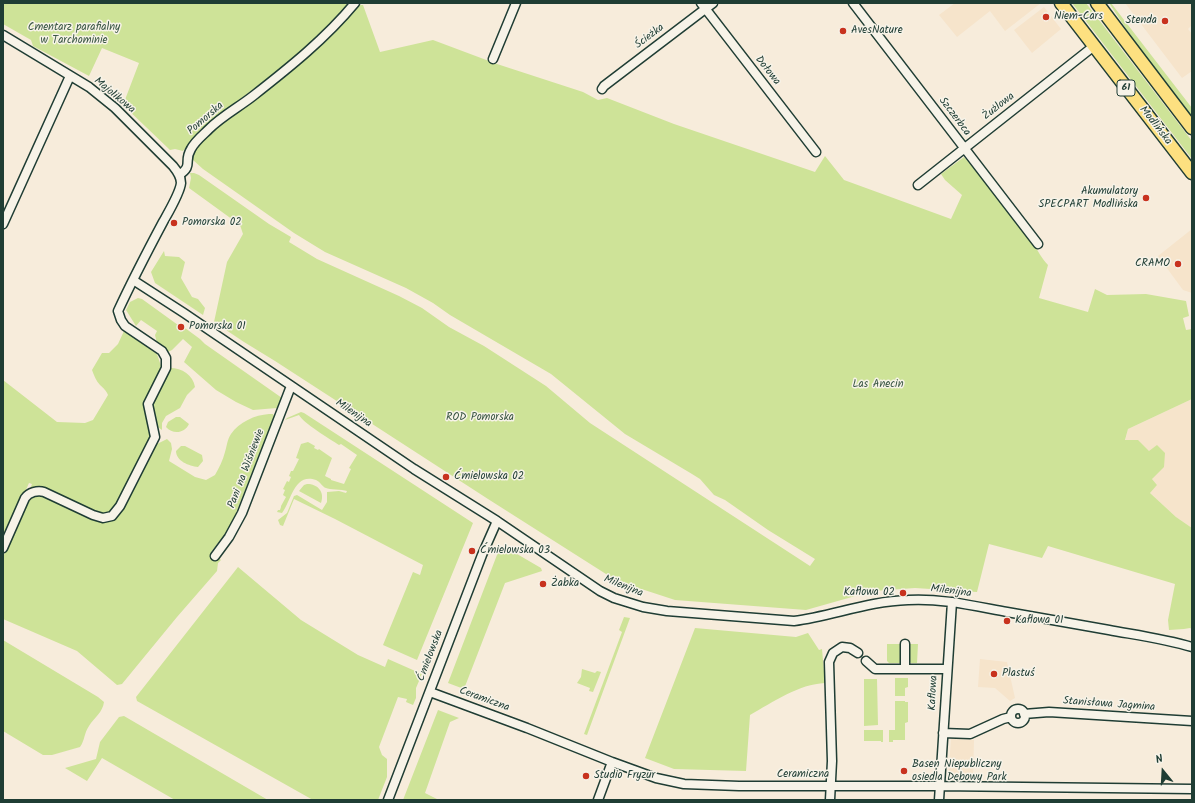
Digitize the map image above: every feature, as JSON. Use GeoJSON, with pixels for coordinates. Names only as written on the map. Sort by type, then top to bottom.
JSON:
{"type":"FeatureCollection","features":[{"type":"Feature","properties":{"kind":"main road","name":"Modlińska"},"geometry":{"type":"LineString","coordinates":[[1060,3],[1192,173]]}},
{"type":"Feature","properties":{"kind":"main road","name":"61"},"geometry":{"type":"LineString","coordinates":[[1097,3],[1192,128]]}},
{"type":"Feature","properties":{"kind":"street","name":"Pomorska"},"geometry":{"type":"LineString","coordinates":[[3,548],[27,495],[37,491],[44,492],[93,515],[103,518],[112,516],[120,506],[155,437],[148,404],[166,368],[166,358],[162,351],[125,326],[120,320],[118,311],[181,185],[179,175],[188,167],[187,158],[192,146],[211,127],[297,61],[321,40],[355,3]]}},
{"type":"Feature","properties":{"kind":"street"},"geometry":{"type":"LineString","coordinates":[[492,59],[516,3]]}},
{"type":"Feature","properties":{"kind":"street","name":"Ścieżka"},"geometry":{"type":"LineString","coordinates":[[602,89],[703,6],[713,3]]}},
{"type":"Feature","properties":{"kind":"street","name":"Szczerbca"},"geometry":{"type":"LineString","coordinates":[[853,3],[1038,244]]}},
{"type":"Feature","properties":{"kind":"street","name":"Dołowa"},"geometry":{"type":"LineString","coordinates":[[703,6],[816,152]]}},
{"type":"Feature","properties":{"kind":"street","name":"Majolikowa"},"geometry":{"type":"LineString","coordinates":[[3,35],[89,87],[115,108],[173,166],[179,175]]}},
{"type":"Feature","properties":{"kind":"street","name":"Żużlowa"},"geometry":{"type":"LineString","coordinates":[[918,185],[1094,46]]}},
{"type":"Feature","properties":{"kind":"street"},"geometry":{"type":"LineString","coordinates":[[3,224],[70,76]]}},
{"type":"Feature","properties":{"kind":"street","name":"Milenijna"},"geometry":{"type":"LineString","coordinates":[[133,280],[414,469],[497,521],[600,591],[614,598],[643,607],[667,611],[794,621],[813,619],[865,606],[893,601],[930,600],[952,602],[1167,641],[1192,647]]}},
{"type":"Feature","properties":{"kind":"street","name":"Pani na Wiśniewie"},"geometry":{"type":"LineString","coordinates":[[215,556],[229,537],[242,513],[291,386]]}},
{"type":"Feature","properties":{"kind":"street","name":"Ćmielowska"},"geometry":{"type":"LineString","coordinates":[[388,800],[482,555],[497,521]]}},
{"type":"Feature","properties":{"kind":"street","name":"Kaflowa"},"geometry":{"type":"LineString","coordinates":[[939,800],[952,602]]}},
{"type":"Feature","properties":{"kind":"street"},"geometry":{"type":"LineString","coordinates":[[903,669],[905,644]]}},
{"type":"Feature","properties":{"kind":"street"},"geometry":{"type":"LineString","coordinates":[[830,800],[832,760],[829,662],[833,652],[842,646],[850,648],[858,653]]}},
{"type":"Feature","properties":{"kind":"street"},"geometry":{"type":"LineString","coordinates":[[866,661],[874,669],[947,669]]}},
{"type":"Feature","properties":{"kind":"street"},"geometry":{"type":"LineString","coordinates":[[897,678],[897,672],[903,669]]}},
{"type":"Feature","properties":{"kind":"street","name":"Ceramiczna"},"geometry":{"type":"LineString","coordinates":[[430,692],[656,778],[684,784],[739,786],[831,785],[1192,789]]}},
{"type":"Feature","properties":{"kind":"street","name":"Stanisława Jagmina"},"geometry":{"type":"LineString","coordinates":[[943,733],[970,734],[1003,719],[1011,717],[1013,722],[1018,723],[1024,719],[1024,714],[1049,712],[1192,721]]}},
{"type":"Feature","properties":{"kind":"street"},"geometry":{"type":"LineString","coordinates":[[598,800],[612,762]]}},
{"type":"Feature","properties":{"kind":"shaded area"},"geometry":{"type":"Polygon","coordinates":[[[955,3],[1041,3],[1005,31],[990,11],[957,37],[939,15],[955,3]]]}},
{"type":"Feature","properties":{"kind":"shaded area"},"geometry":{"type":"Polygon","coordinates":[[[1125,3],[1192,3],[1192,25],[1188,29],[1192,34],[1192,71],[1182,78],[1125,3]]]}},
{"type":"Feature","properties":{"kind":"shaded area"},"geometry":{"type":"Polygon","coordinates":[[[1044,7],[1061,29],[1032,53],[1014,30],[1044,7]]]}},
{"type":"Feature","properties":{"kind":"shaded area","name":"CRAMO"},"geometry":{"type":"Polygon","coordinates":[[[1192,229],[1192,293],[1183,290],[1158,256],[1192,229]]]}},
{"type":"Feature","properties":{"kind":"shaded area"},"geometry":{"type":"Polygon","coordinates":[[[1192,399],[1192,528],[1176,517],[1150,493],[1157,485],[1152,479],[1149,451],[1125,441],[1128,429],[1192,399]]]}},
{"type":"Feature","properties":{"kind":"shaded area","name":"Plastuś"},"geometry":{"type":"Polygon","coordinates":[[[980,659],[1007,662],[1015,698],[1010,701],[995,688],[978,687],[980,659]]]}},
{"type":"Feature","properties":{"kind":"shaded area"},"geometry":{"type":"Polygon","coordinates":[[[951,739],[974,740],[973,779],[948,779],[951,739]]]}},
{"type":"Feature","properties":{"kind":"green space","name":"Cmentarz parafialny w Tarchominie"},"geometry":{"type":"Polygon","coordinates":[[[3,3],[350,3],[323,33],[306,49],[201,129],[183,151],[175,149],[170,150],[123,105],[139,63],[102,48],[89,76],[33,46],[31,40],[3,24],[3,3]]]}},
{"type":"Feature","properties":{"kind":"green space"},"geometry":{"type":"Polygon","coordinates":[[[1072,3],[1086,3],[1192,141],[1192,159],[1072,3]]]}},
{"type":"Feature","properties":{"kind":"green space"},"geometry":{"type":"Polygon","coordinates":[[[1109,3],[1111,3],[1192,108],[1192,118],[1136,44],[1109,3]]]}},
{"type":"Feature","properties":{"kind":"green space","name":"Las Anecin"},"geometry":{"type":"Polygon","coordinates":[[[358,5],[363,5],[380,52],[433,40],[497,64],[583,92],[598,100],[607,98],[674,124],[815,172],[825,156],[844,180],[951,219],[962,195],[945,180],[941,174],[964,157],[1008,209],[1048,265],[1039,298],[1088,312],[1095,289],[1107,295],[1146,294],[1186,301],[1189,316],[1183,318],[1186,330],[1192,329],[1192,399],[1128,429],[1125,440],[1138,440],[1149,451],[1157,445],[1165,453],[1164,467],[1152,479],[1157,485],[1150,493],[1176,517],[1192,528],[1192,629],[1169,630],[1168,620],[1175,584],[1048,546],[1042,558],[989,544],[977,592],[915,588],[874,591],[868,590],[866,593],[806,610],[675,600],[617,581],[214,322],[227,262],[243,234],[240,225],[189,188],[191,178],[190,173],[199,175],[269,224],[291,237],[289,242],[317,259],[399,296],[422,308],[449,327],[484,346],[546,386],[590,423],[810,566],[815,559],[768,530],[725,500],[714,495],[700,479],[625,434],[551,374],[406,288],[325,252],[294,233],[203,169],[193,160],[193,152],[213,130],[269,89],[326,40],[358,5]]]}},
{"type":"Feature","properties":{"kind":"green space"},"geometry":{"type":"Polygon","coordinates":[[[164,251],[165,256],[179,257],[185,262],[181,278],[192,297],[198,299],[205,308],[203,315],[155,283],[151,272],[164,251]]]}},
{"type":"Feature","properties":{"kind":"green space"},"geometry":{"type":"Polygon","coordinates":[[[138,298],[142,299],[183,330],[185,328],[205,344],[282,398],[277,408],[253,410],[216,390],[184,362],[192,347],[183,339],[168,352],[157,343],[155,335],[157,331],[141,320],[136,326],[126,310],[130,302],[138,298]]]}},
{"type":"Feature","properties":{"kind":"green space"},"geometry":{"type":"Polygon","coordinates":[[[124,331],[157,354],[161,366],[146,401],[145,409],[151,434],[117,504],[110,512],[104,514],[95,512],[50,491],[28,493],[32,484],[29,483],[3,542],[3,380],[57,422],[85,423],[93,420],[108,395],[97,382],[92,370],[102,353],[109,353],[118,344],[124,331]]]}},
{"type":"Feature","properties":{"kind":"green space"},"geometry":{"type":"Polygon","coordinates":[[[170,368],[179,369],[186,373],[192,379],[195,387],[187,395],[180,408],[166,416],[162,423],[162,430],[155,425],[152,406],[170,368]]]}},
{"type":"Feature","properties":{"kind":"green space"},"geometry":{"type":"Polygon","coordinates":[[[301,412],[473,523],[417,660],[383,645],[413,572],[420,575],[423,565],[294,499],[283,526],[280,525],[278,520],[287,513],[294,496],[297,495],[322,510],[327,502],[327,492],[339,491],[346,493],[347,491],[328,489],[323,487],[316,480],[303,480],[294,489],[282,513],[277,512],[280,510],[286,497],[283,495],[285,490],[283,489],[287,481],[289,482],[291,471],[293,471],[299,459],[296,458],[301,444],[308,442],[315,446],[314,448],[319,449],[332,458],[325,476],[331,480],[344,484],[351,469],[349,468],[357,455],[341,444],[339,445],[317,431],[299,415],[285,420],[301,412]]]}},
{"type":"Feature","properties":{"kind":"green space"},"geometry":{"type":"Polygon","coordinates":[[[273,414],[274,416],[231,526],[211,552],[221,560],[218,563],[217,571],[122,684],[117,685],[77,651],[3,619],[3,557],[28,498],[38,493],[104,521],[123,508],[157,444],[167,439],[171,443],[172,449],[169,461],[195,477],[206,480],[215,475],[223,458],[229,438],[234,430],[248,420],[273,414]]]}},
{"type":"Feature","properties":{"kind":"green space"},"geometry":{"type":"Polygon","coordinates":[[[176,417],[180,417],[189,424],[185,429],[179,432],[169,430],[166,427],[168,422],[176,417]]]}},
{"type":"Feature","properties":{"kind":"green space"},"geometry":{"type":"Polygon","coordinates":[[[181,446],[185,446],[202,455],[203,461],[198,467],[187,464],[178,458],[176,451],[181,446]]]}},
{"type":"Feature","properties":{"kind":"green space"},"geometry":{"type":"Polygon","coordinates":[[[304,485],[314,485],[320,489],[322,495],[321,503],[299,491],[304,485]]]}},
{"type":"Feature","properties":{"kind":"green space"},"geometry":{"type":"Polygon","coordinates":[[[500,547],[505,547],[541,568],[542,571],[505,583],[464,689],[448,683],[500,547]]]}},
{"type":"Feature","properties":{"kind":"green space"},"geometry":{"type":"Polygon","coordinates":[[[238,567],[301,620],[358,655],[385,667],[388,659],[422,674],[416,688],[416,698],[413,705],[406,702],[407,699],[398,697],[379,747],[382,755],[387,759],[387,777],[378,800],[313,800],[137,701],[136,697],[238,567]]]}},
{"type":"Feature","properties":{"kind":"green space"},"geometry":{"type":"Polygon","coordinates":[[[624,617],[630,618],[587,735],[584,734],[622,632],[619,630],[624,617]]]}},
{"type":"Feature","properties":{"kind":"green space"},"geometry":{"type":"Polygon","coordinates":[[[695,628],[796,637],[808,633],[819,650],[822,649],[825,683],[815,684],[796,690],[750,715],[746,771],[674,769],[645,758],[695,628]]]}},
{"type":"Feature","properties":{"kind":"green space"},"geometry":{"type":"Polygon","coordinates":[[[3,640],[104,702],[100,712],[87,729],[80,747],[52,755],[43,755],[3,731],[3,640]]]}},
{"type":"Feature","properties":{"kind":"green space"},"geometry":{"type":"Polygon","coordinates":[[[887,644],[902,644],[901,663],[889,663],[887,661],[887,644]]]}},
{"type":"Feature","properties":{"kind":"green space"},"geometry":{"type":"Polygon","coordinates":[[[908,644],[918,644],[917,663],[911,663],[909,661],[908,644]]]}},
{"type":"Feature","properties":{"kind":"green space"},"geometry":{"type":"Polygon","coordinates":[[[582,669],[595,673],[597,671],[601,672],[593,692],[589,691],[590,688],[577,683],[581,677],[582,669]]]}},
{"type":"Feature","properties":{"kind":"green space"},"geometry":{"type":"Polygon","coordinates":[[[895,678],[908,678],[908,687],[905,688],[905,696],[895,696],[895,678]]]}},
{"type":"Feature","properties":{"kind":"green space"},"geometry":{"type":"Polygon","coordinates":[[[864,679],[877,679],[878,725],[864,726],[864,679]]]}},
{"type":"Feature","properties":{"kind":"green space"},"geometry":{"type":"Polygon","coordinates":[[[895,701],[908,702],[908,722],[905,723],[905,740],[893,740],[893,742],[889,742],[889,730],[895,730],[895,701]]]}},
{"type":"Feature","properties":{"kind":"green space"},"geometry":{"type":"Polygon","coordinates":[[[438,710],[459,718],[450,722],[425,793],[439,800],[403,800],[438,710]]]}},
{"type":"Feature","properties":{"kind":"green space"},"geometry":{"type":"Polygon","coordinates":[[[124,716],[268,800],[175,800],[102,758],[87,781],[65,768],[96,759],[100,742],[119,717],[124,716]]]}},
{"type":"Feature","properties":{"kind":"green space"},"geometry":{"type":"Polygon","coordinates":[[[864,730],[883,730],[883,742],[864,741],[864,730]]]}},
{"type":"Feature","properties":{"kind":"place","name":"Niem-Cars"},"geometry":{"type":"Point","coordinates":[1046,17]}},
{"type":"Feature","properties":{"kind":"place","name":"Stenda"},"geometry":{"type":"Point","coordinates":[1165,21]}},
{"type":"Feature","properties":{"kind":"place","name":"AvesNature"},"geometry":{"type":"Point","coordinates":[843,31]}},
{"type":"Feature","properties":{"kind":"place","name":"Akumulatory SPECPART Modlińska"},"geometry":{"type":"Point","coordinates":[1146,198]}},
{"type":"Feature","properties":{"kind":"place","name":"Pomorska 02"},"geometry":{"type":"Point","coordinates":[174,223]}},
{"type":"Feature","properties":{"kind":"place","name":"CRAMO"},"geometry":{"type":"Point","coordinates":[1178,264]}},
{"type":"Feature","properties":{"kind":"place","name":"Pomorska 01"},"geometry":{"type":"Point","coordinates":[181,327]}},
{"type":"Feature","properties":{"kind":"place","name":"Ćmielowska 02"},"geometry":{"type":"Point","coordinates":[446,477]}},
{"type":"Feature","properties":{"kind":"place","name":"Ćmielowska 03"},"geometry":{"type":"Point","coordinates":[472,551]}},
{"type":"Feature","properties":{"kind":"place","name":"Żabka"},"geometry":{"type":"Point","coordinates":[543,584]}},
{"type":"Feature","properties":{"kind":"place","name":"Kaflowa 02"},"geometry":{"type":"Point","coordinates":[903,593]}},
{"type":"Feature","properties":{"kind":"place","name":"Kaflowa 01"},"geometry":{"type":"Point","coordinates":[1007,621]}},
{"type":"Feature","properties":{"kind":"place","name":"Plastuś"},"geometry":{"type":"Point","coordinates":[994,674]}},
{"type":"Feature","properties":{"kind":"place","name":"Basen Niepubliczny osiedla Dębowy Park"},"geometry":{"type":"Point","coordinates":[904,771]}},
{"type":"Feature","properties":{"kind":"place","name":"Studio Fryzur"},"geometry":{"type":"Point","coordinates":[586,776]}},
{"type":"Feature","properties":{"kind":"park label","name":"ROD Pomorska"},"geometry":{"type":"Point","coordinates":[480,418]}}]}
